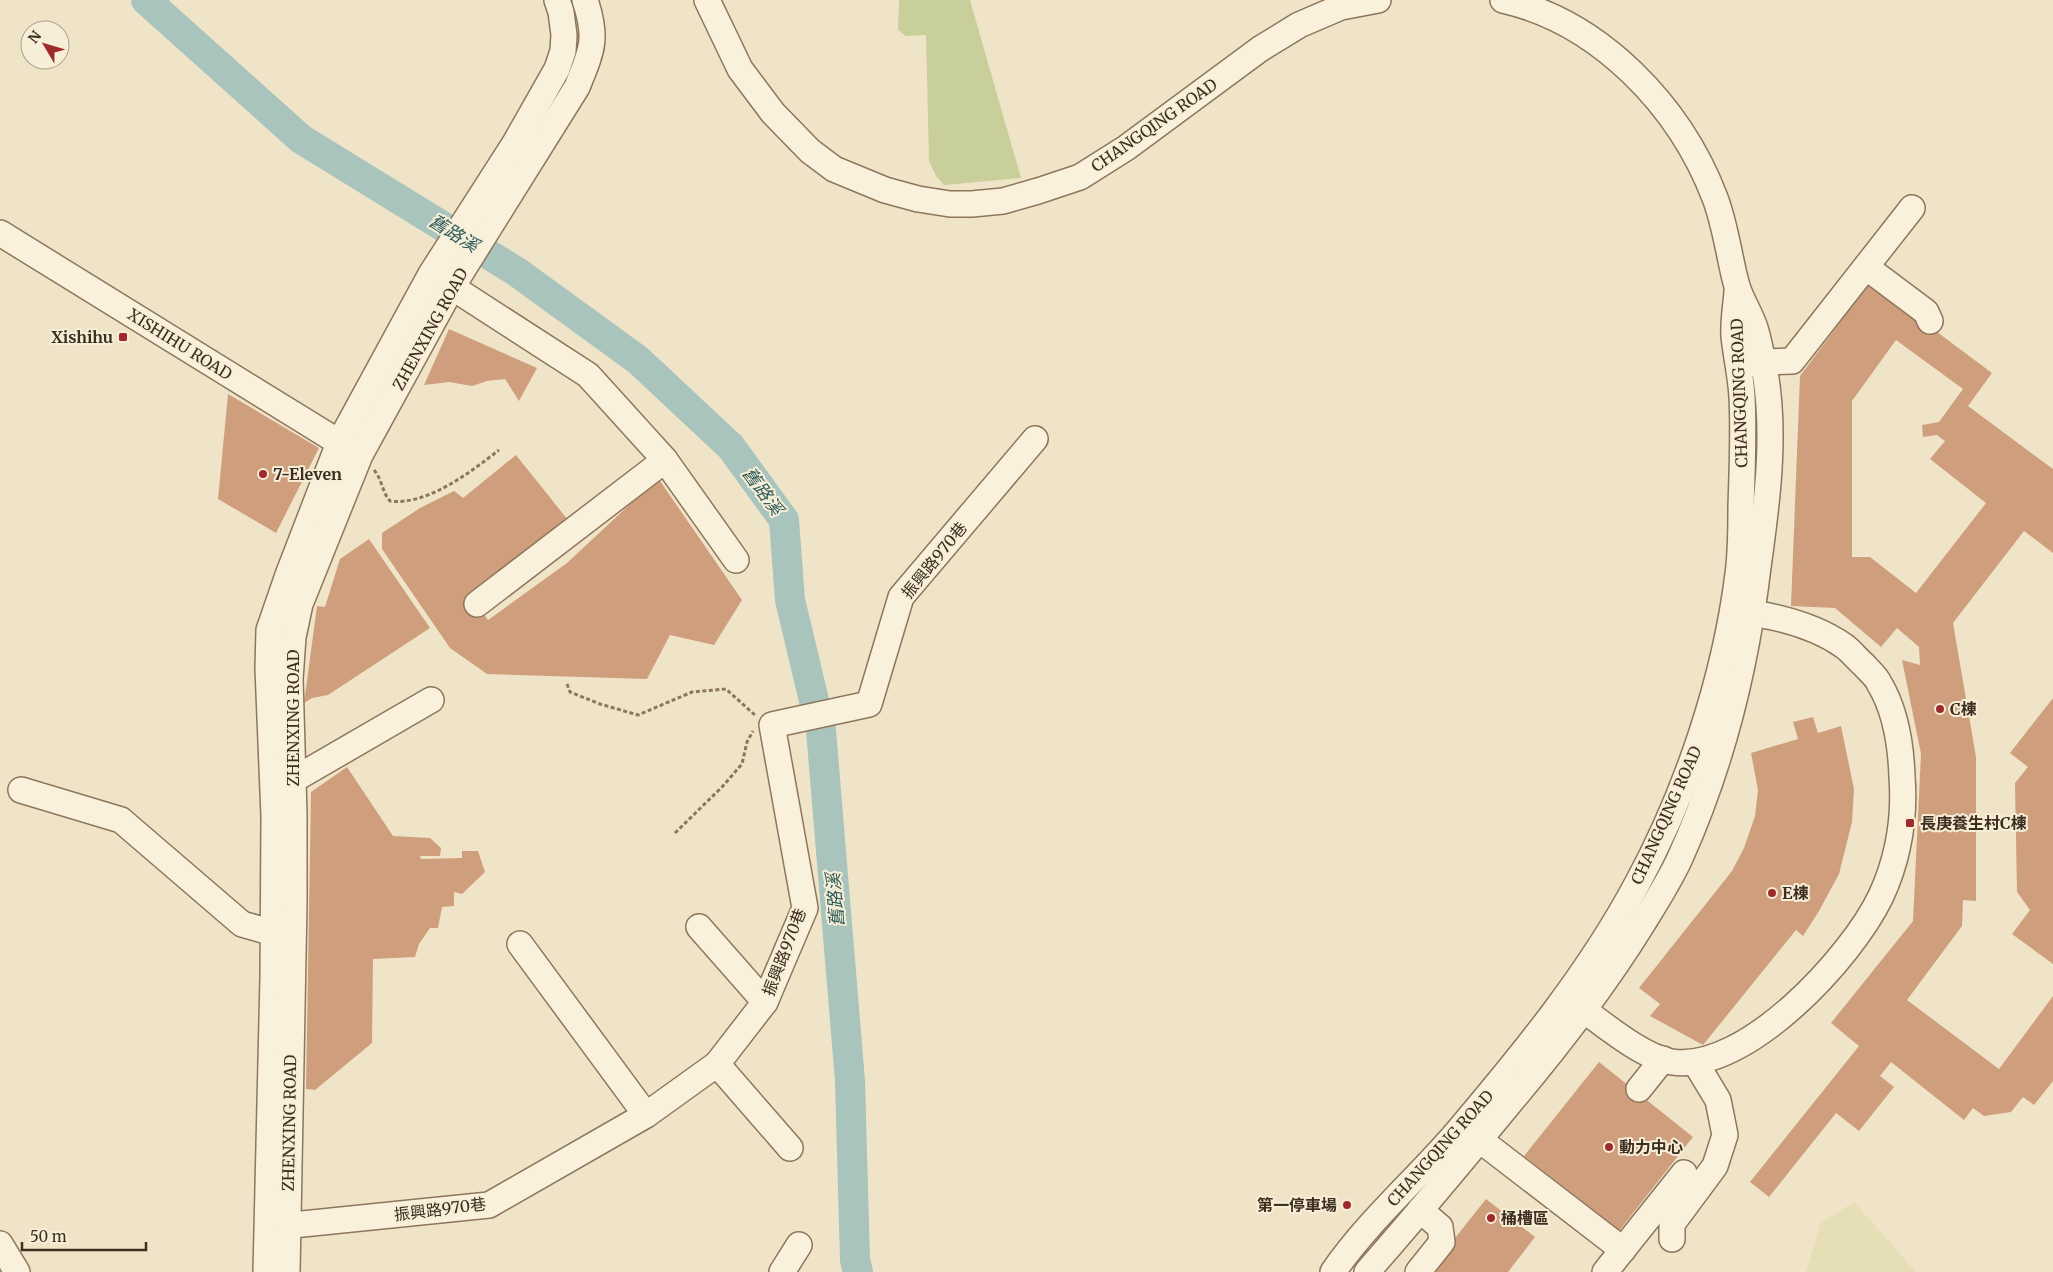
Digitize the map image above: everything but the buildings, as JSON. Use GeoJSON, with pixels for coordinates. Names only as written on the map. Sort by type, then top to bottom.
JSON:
{"type":"FeatureCollection","features":[{"type":"Feature","properties":{"kind":"street","name":"ZHENXING ROAD"},"geometry":{"type":"LineString","coordinates":[[266,1272],[277,1227],[283,936],[283,781],[293,637],[300,604],[349,449],[431,274],[515,143],[557,69],[563,51],[564,35],[561,12],[557,0]]}},
{"type":"Feature","properties":{"kind":"street","name":"ZHENXING ROAD"},"geometry":{"type":"LineString","coordinates":[[349,449],[577,87],[589,58],[593,34],[585,0]]}},
{"type":"Feature","properties":{"kind":"street","name":"CHANGQING ROAD"},"geometry":{"type":"LineString","coordinates":[[707,0],[740,69],[773,113],[810,151],[834,168],[885,190],[918,199],[950,204],[1003,201],[1080,177],[1126,148],[1260,49],[1299,25],[1341,7],[1378,0]]}},
{"type":"Feature","properties":{"kind":"street","name":"CHANGQING ROAD"},"geometry":{"type":"LineString","coordinates":[[1502,0],[1524,5],[1565,22],[1595,41],[1624,64],[1657,99],[1679,127],[1715,198],[1738,289],[1755,330],[1763,362],[1769,416],[1765,513],[1742,612]]}},
{"type":"Feature","properties":{"kind":"street"},"geometry":{"type":"LineString","coordinates":[[1739,366],[1763,362],[1792,361],[1912,208]]}},
{"type":"Feature","properties":{"kind":"street","name":"XISHIHU ROAD"},"geometry":{"type":"LineString","coordinates":[[0,233],[349,449]]}},
{"type":"Feature","properties":{"kind":"street"},"geometry":{"type":"LineString","coordinates":[[1866,267],[1926,312],[1930,321]]}},
{"type":"Feature","properties":{"kind":"street"},"geometry":{"type":"LineString","coordinates":[[431,274],[588,375],[665,460],[736,560]]}},
{"type":"Feature","properties":{"kind":"street","name":"CHANGQING ROAD"},"geometry":{"type":"LineString","coordinates":[[1333,1272],[1371,1224],[1632,941],[1679,860],[1722,745],[1741,678],[1742,612],[1738,574],[1742,498],[1742,397],[1734,335],[1738,289]]}},
{"type":"Feature","properties":{"kind":"street","name":"振興路970巷"},"geometry":{"type":"LineString","coordinates":[[277,1227],[489,1205],[646,1115],[717,1064],[765,1002],[805,908],[766,721],[869,704],[901,597],[1036,439]]}},
{"type":"Feature","properties":{"kind":"street"},"geometry":{"type":"LineString","coordinates":[[477,604],[665,460]]}},
{"type":"Feature","properties":{"kind":"street"},"geometry":{"type":"LineString","coordinates":[[1575,1003],[1631,1043],[1648,1053],[1670,1062],[1695,1062],[1718,1055],[1746,1042],[1780,1017],[1805,994],[1862,928],[1881,896],[1893,862],[1902,823],[1903,788],[1901,758],[1891,708],[1879,681],[1844,646],[1827,637],[1800,625],[1742,612]]}},
{"type":"Feature","properties":{"kind":"street"},"geometry":{"type":"LineString","coordinates":[[283,781],[431,700]]}},
{"type":"Feature","properties":{"kind":"street"},"geometry":{"type":"LineString","coordinates":[[20,790],[120,820],[242,924],[283,936]]}},
{"type":"Feature","properties":{"kind":"street"},"geometry":{"type":"LineString","coordinates":[[698,927],[765,1002]]}},
{"type":"Feature","properties":{"kind":"street"},"geometry":{"type":"LineString","coordinates":[[520,944],[646,1115]]}},
{"type":"Feature","properties":{"kind":"street","name":"CHANGQING ROAD"},"geometry":{"type":"LineString","coordinates":[[1366,1272],[1480,1140],[1564,1038],[1575,1003]]}},
{"type":"Feature","properties":{"kind":"street"},"geometry":{"type":"LineString","coordinates":[[1639,1090],[1663,1059]]}},
{"type":"Feature","properties":{"kind":"street"},"geometry":{"type":"LineString","coordinates":[[1672,1239],[1672,1224],[1715,1166],[1725,1135],[1718,1100],[1695,1062]]}},
{"type":"Feature","properties":{"kind":"street"},"geometry":{"type":"LineString","coordinates":[[717,1064],[790,1148]]}},
{"type":"Feature","properties":{"kind":"street"},"geometry":{"type":"LineString","coordinates":[[1480,1140],[1622,1250]]}},
{"type":"Feature","properties":{"kind":"street"},"geometry":{"type":"LineString","coordinates":[[1605,1272],[1684,1172]]}},
{"type":"Feature","properties":{"kind":"street"},"geometry":{"type":"LineString","coordinates":[[1418,1272],[1442,1242],[1440,1227],[1420,1210]]}},
{"type":"Feature","properties":{"kind":"street","name":"ZHENXING ROAD"},"geometry":{"type":"LineString","coordinates":[[277,1227],[287,1272]]}},
{"type":"Feature","properties":{"kind":"street"},"geometry":{"type":"LineString","coordinates":[[0,1244],[17,1272]]}},
{"type":"Feature","properties":{"kind":"street"},"geometry":{"type":"LineString","coordinates":[[782,1272],[799,1245]]}},
{"type":"Feature","properties":{"kind":"path"},"geometry":{"type":"LineString","coordinates":[[349,449],[378,474],[384,494],[390,501],[400,502],[416,499],[460,480],[499,450]]}},
{"type":"Feature","properties":{"kind":"path"},"geometry":{"type":"LineString","coordinates":[[567,684],[570,692],[600,704],[638,715],[692,692],[726,690],[750,712],[766,721],[746,742],[742,764],[675,834]]}},
{"type":"Feature","properties":{"kind":"shaded area"},"geometry":{"type":"Polygon","coordinates":[[[1854,1202],[1916,1272],[1806,1272],[1821,1223],[1854,1202]]]}},
{"type":"Feature","properties":{"kind":"green space"},"geometry":{"type":"Polygon","coordinates":[[[899,0],[970,0],[1021,178],[944,185],[936,176],[929,161],[926,35],[906,36],[898,30],[899,0]]]}},
{"type":"Feature","properties":{"kind":"waterway","name":"舊路溪"},"geometry":{"type":"LineString","coordinates":[[146,0],[301,139],[517,272],[638,360],[731,447],[784,520],[790,600],[821,730],[850,1081],[855,1260],[858,1272]]}},
{"type":"Feature","properties":{"kind":"place","name":"Xishihu"},"geometry":{"type":"Point","coordinates":[123,337]}},
{"type":"Feature","properties":{"kind":"place","name":"7-Eleven"},"geometry":{"type":"Point","coordinates":[263,474]}},
{"type":"Feature","properties":{"kind":"place","name":"C棟"},"geometry":{"type":"Point","coordinates":[1940,709]}},
{"type":"Feature","properties":{"kind":"place","name":"長庚養生村C棟"},"geometry":{"type":"Point","coordinates":[1910,823]}},
{"type":"Feature","properties":{"kind":"place","name":"E棟"},"geometry":{"type":"Point","coordinates":[1772,893]}},
{"type":"Feature","properties":{"kind":"place","name":"動力中心"},"geometry":{"type":"Point","coordinates":[1609,1147]}},
{"type":"Feature","properties":{"kind":"place","name":"第一停車場"},"geometry":{"type":"Point","coordinates":[1347,1205]}},
{"type":"Feature","properties":{"kind":"place","name":"桶槽區"},"geometry":{"type":"Point","coordinates":[1491,1218]}}]}
